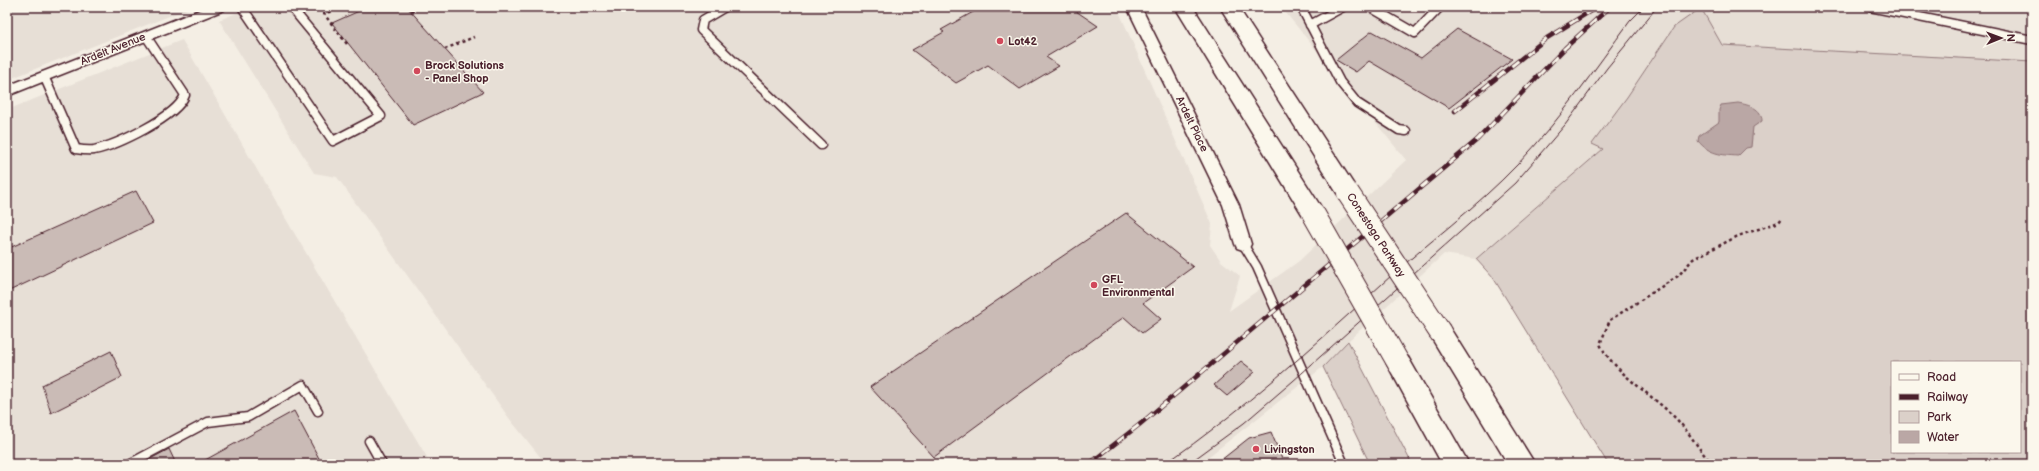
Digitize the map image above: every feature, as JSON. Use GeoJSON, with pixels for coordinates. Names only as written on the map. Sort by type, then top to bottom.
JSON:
{"type":"FeatureCollection","features":[{"type":"Feature","properties":{"kind":"highway"},"geometry":{"type":"LineString","coordinates":[[1184,7],[1313,213],[1456,464]]}},
{"type":"Feature","properties":{"kind":"highway","name":"Conestoga Parkway"},"geometry":{"type":"LineString","coordinates":[[1230,7],[1348,193],[1486,403],[1522,464]]}},
{"type":"Feature","properties":{"kind":"street","name":"Ardelt Avenue"},"geometry":{"type":"LineString","coordinates":[[7,91],[219,7]]}},
{"type":"Feature","properties":{"kind":"street","name":"Ardelt Place"},"geometry":{"type":"LineString","coordinates":[[1134,7],[1232,205],[1243,244]]}},
{"type":"Feature","properties":{"kind":"lane"},"geometry":{"type":"LineString","coordinates":[[242,7],[333,140],[381,116],[295,12],[305,7]]}},
{"type":"Feature","properties":{"kind":"lane"},"geometry":{"type":"LineString","coordinates":[[725,7],[704,20],[701,30],[821,145]]}},
{"type":"Feature","properties":{"kind":"lane"},"geometry":{"type":"LineString","coordinates":[[1301,7],[1340,82],[1357,103],[1399,130],[1406,131]]}},
{"type":"Feature","properties":{"kind":"lane"},"geometry":{"type":"LineString","coordinates":[[1310,25],[1343,7]]}},
{"type":"Feature","properties":{"kind":"lane"},"geometry":{"type":"LineString","coordinates":[[1370,7],[1415,33],[1440,7]]}},
{"type":"Feature","properties":{"kind":"lane"},"geometry":{"type":"LineString","coordinates":[[1870,7],[2032,40]]}},
{"type":"Feature","properties":{"kind":"lane"},"geometry":{"type":"LineString","coordinates":[[44,76],[76,149],[87,151],[97,149],[146,127],[169,114],[181,104],[185,95],[146,36]]}},
{"type":"Feature","properties":{"kind":"lane"},"geometry":{"type":"LineString","coordinates":[[1243,244],[1257,267],[1344,464]]}},
{"type":"Feature","properties":{"kind":"lane"},"geometry":{"type":"LineString","coordinates":[[130,464],[208,422],[248,417],[303,385],[318,411]]}},
{"type":"Feature","properties":{"kind":"lane"},"geometry":{"type":"LineString","coordinates":[[369,440],[382,464]]}},
{"type":"Feature","properties":{"kind":"path"},"geometry":{"type":"LineString","coordinates":[[342,7],[324,14],[347,44]]}},
{"type":"Feature","properties":{"kind":"path"},"geometry":{"type":"LineString","coordinates":[[411,11],[420,7]]}},
{"type":"Feature","properties":{"kind":"path"},"geometry":{"type":"LineString","coordinates":[[445,49],[474,36]]}},
{"type":"Feature","properties":{"kind":"path"},"geometry":{"type":"LineString","coordinates":[[1712,464],[1704,457],[1680,424],[1614,365],[1604,353],[1600,344],[1610,320],[1678,276],[1692,259],[1738,236],[1779,222],[1782,218]]}},
{"type":"Feature","properties":{"kind":"shaded area"},"geometry":{"type":"Polygon","coordinates":[[[7,7],[192,7],[7,80],[7,7]]]}},
{"type":"Feature","properties":{"kind":"shaded area"},"geometry":{"type":"Polygon","coordinates":[[[252,7],[1115,7],[1121,16],[1212,224],[1210,245],[1221,261],[1240,276],[1229,311],[1299,261],[1406,160],[1281,7],[2032,7],[2032,63],[1723,45],[1476,259],[1444,254],[1348,341],[1323,367],[1199,464],[546,464],[509,418],[337,177],[314,173],[219,20],[252,7]]]}},
{"type":"Feature","properties":{"kind":"shaded area"},"geometry":{"type":"Polygon","coordinates":[[[182,40],[431,464],[7,464],[7,110],[182,40]]]}},
{"type":"Feature","properties":{"kind":"green space"},"geometry":{"type":"Polygon","coordinates":[[[1701,8],[1722,45],[2032,62],[2032,464],[1608,464],[1494,279],[1476,259],[1603,149],[1592,144],[1627,97],[1674,27],[1701,8]]]}},
{"type":"Feature","properties":{"kind":"green space"},"geometry":{"type":"Polygon","coordinates":[[[1348,341],[1412,464],[1370,464],[1323,367],[1348,341]]]}},
{"type":"Feature","properties":{"kind":"water"},"geometry":{"type":"Polygon","coordinates":[[[1738,103],[1754,108],[1760,113],[1762,121],[1753,127],[1751,147],[1746,148],[1738,156],[1716,153],[1706,149],[1698,141],[1699,136],[1719,122],[1719,110],[1721,105],[1738,103]]]}},
{"type":"Feature","properties":{"kind":"building","name":"Brock Solutions - Panel Shop"},"geometry":{"type":"Polygon","coordinates":[[[363,7],[407,7],[483,92],[413,125],[332,23],[359,11],[363,7]]]}},
{"type":"Feature","properties":{"kind":"building","name":"Lot42"},"geometry":{"type":"Polygon","coordinates":[[[982,7],[1070,7],[1098,26],[1046,57],[1059,66],[1020,89],[988,65],[956,83],[912,50],[944,32],[941,30],[982,7]]]}},
{"type":"Feature","properties":{"kind":"building"},"geometry":{"type":"Polygon","coordinates":[[[1457,29],[1512,59],[1449,108],[1369,61],[1356,72],[1336,60],[1372,31],[1421,58],[1457,29]]]}},
{"type":"Feature","properties":{"kind":"building"},"geometry":{"type":"Polygon","coordinates":[[[136,191],[153,223],[7,292],[7,249],[136,191]]]}},
{"type":"Feature","properties":{"kind":"building","name":"GFL Environmental"},"geometry":{"type":"Polygon","coordinates":[[[1126,213],[1193,267],[1143,303],[1161,319],[1142,333],[1124,317],[934,457],[870,387],[1126,213]]]}},
{"type":"Feature","properties":{"kind":"building"},"geometry":{"type":"Polygon","coordinates":[[[111,351],[122,377],[51,413],[42,385],[111,351]]]}},
{"type":"Feature","properties":{"kind":"building"},"geometry":{"type":"Polygon","coordinates":[[[1241,361],[1255,372],[1227,396],[1214,385],[1241,361]]]}},
{"type":"Feature","properties":{"kind":"building"},"geometry":{"type":"Polygon","coordinates":[[[294,411],[322,464],[198,464],[294,411]]]}},
{"type":"Feature","properties":{"kind":"building","name":"Livingston"},"geometry":{"type":"Polygon","coordinates":[[[1271,432],[1284,464],[1216,464],[1249,438],[1271,432]]]}},
{"type":"Feature","properties":{"kind":"building"},"geometry":{"type":"Polygon","coordinates":[[[169,449],[176,464],[141,464],[169,449]]]}},
{"type":"Feature","properties":{"kind":"tram line"},"geometry":{"type":"LineString","coordinates":[[1165,464],[1222,422],[1276,378],[1502,180],[1548,130],[1630,21],[1644,7]]}},
{"type":"Feature","properties":{"kind":"tram line"},"geometry":{"type":"LineString","coordinates":[[1188,464],[1244,423],[1293,381],[1515,183],[1565,125],[1607,68],[1657,7]]}},
{"type":"Feature","properties":{"kind":"railway"},"geometry":{"type":"LineString","coordinates":[[1455,111],[1547,38],[1597,7]]}},
{"type":"Feature","properties":{"kind":"railway"},"geometry":{"type":"LineString","coordinates":[[1089,464],[1139,425],[1477,140],[1565,48],[1610,7]]}},
{"type":"Feature","properties":{"kind":"place","name":"Lot42"},"geometry":{"type":"Point","coordinates":[1000,41]}},
{"type":"Feature","properties":{"kind":"place","name":"Brock Solutions - Panel Shop"},"geometry":{"type":"Point","coordinates":[417,71]}},
{"type":"Feature","properties":{"kind":"place","name":"GFL Environmental"},"geometry":{"type":"Point","coordinates":[1094,285]}},
{"type":"Feature","properties":{"kind":"place","name":"Livingston"},"geometry":{"type":"Point","coordinates":[1256,449]}}]}
